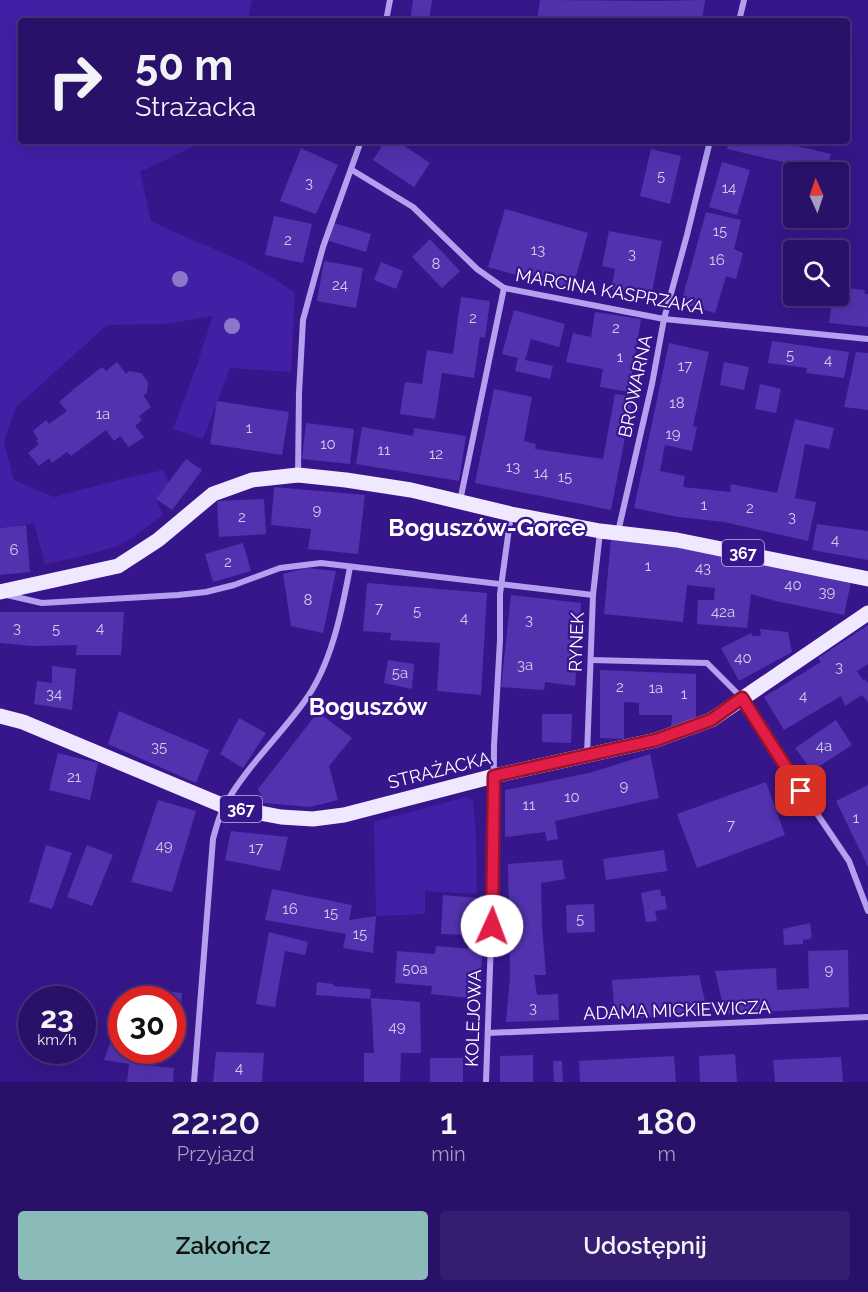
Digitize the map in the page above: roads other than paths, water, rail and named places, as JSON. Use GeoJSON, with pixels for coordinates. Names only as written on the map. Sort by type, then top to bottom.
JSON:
{"type":"FeatureCollection","features":[{"type":"Feature","properties":{"kind":"main road","name":"367"},"geometry":{"type":"LineString","coordinates":[[0,593],[118,566],[158,540],[213,494],[252,480],[297,475],[411,490],[600,531],[677,540],[868,579]]}},
{"type":"Feature","properties":{"kind":"main road","name":"STRAŻACKA"},"geometry":{"type":"LineString","coordinates":[[0,716],[23,722],[224,806],[281,817],[313,819],[344,815],[494,776],[656,740],[711,720],[868,613]]}},
{"type":"Feature","properties":{"kind":"street"},"geometry":{"type":"LineString","coordinates":[[387,18],[390,0]]}},
{"type":"Feature","properties":{"kind":"street"},"geometry":{"type":"LineString","coordinates":[[740,18],[744,0]]}},
{"type":"Feature","properties":{"kind":"street"},"geometry":{"type":"LineString","coordinates":[[297,475],[303,320],[323,247],[360,144]]}},
{"type":"Feature","properties":{"kind":"street","name":"BROWARNA"},"geometry":{"type":"LineString","coordinates":[[618,533],[652,384],[664,319],[709,144]]}},
{"type":"Feature","properties":{"kind":"street","name":"MARCINA KASPRZAKA"},"geometry":{"type":"LineString","coordinates":[[352,170],[413,207],[477,269],[504,288],[664,319],[868,339]]}},
{"type":"Feature","properties":{"kind":"street"},"geometry":{"type":"LineString","coordinates":[[460,501],[504,288]]}},
{"type":"Feature","properties":{"kind":"street","name":"KOLEJOWA"},"geometry":{"type":"LineString","coordinates":[[486,1082],[500,594],[511,513]]}},
{"type":"Feature","properties":{"kind":"street","name":"RYNEK"},"geometry":{"type":"LineString","coordinates":[[587,756],[593,595],[600,531]]}},
{"type":"Feature","properties":{"kind":"street"},"geometry":{"type":"LineString","coordinates":[[0,593],[42,603],[178,595],[225,587],[280,568],[321,563],[593,595]]}},
{"type":"Feature","properties":{"kind":"street"},"geometry":{"type":"LineString","coordinates":[[194,1082],[213,839],[224,806],[268,745],[305,702],[321,674],[342,608],[350,567]]}},
{"type":"Feature","properties":{"kind":"street"},"geometry":{"type":"LineString","coordinates":[[591,660],[707,663],[742,698],[849,861],[868,911]]}},
{"type":"Feature","properties":{"kind":"street","name":"ADAMA MICKIEWICZA"},"geometry":{"type":"LineString","coordinates":[[488,1032],[868,1017]]}},
{"type":"Feature","properties":{"kind":"district","name":"Boguszów-Gorce"},"geometry":{"type":"Point","coordinates":[487,527]}},
{"type":"Feature","properties":{"kind":"district","name":"Boguszów"},"geometry":{"type":"Point","coordinates":[368,706]}}]}
